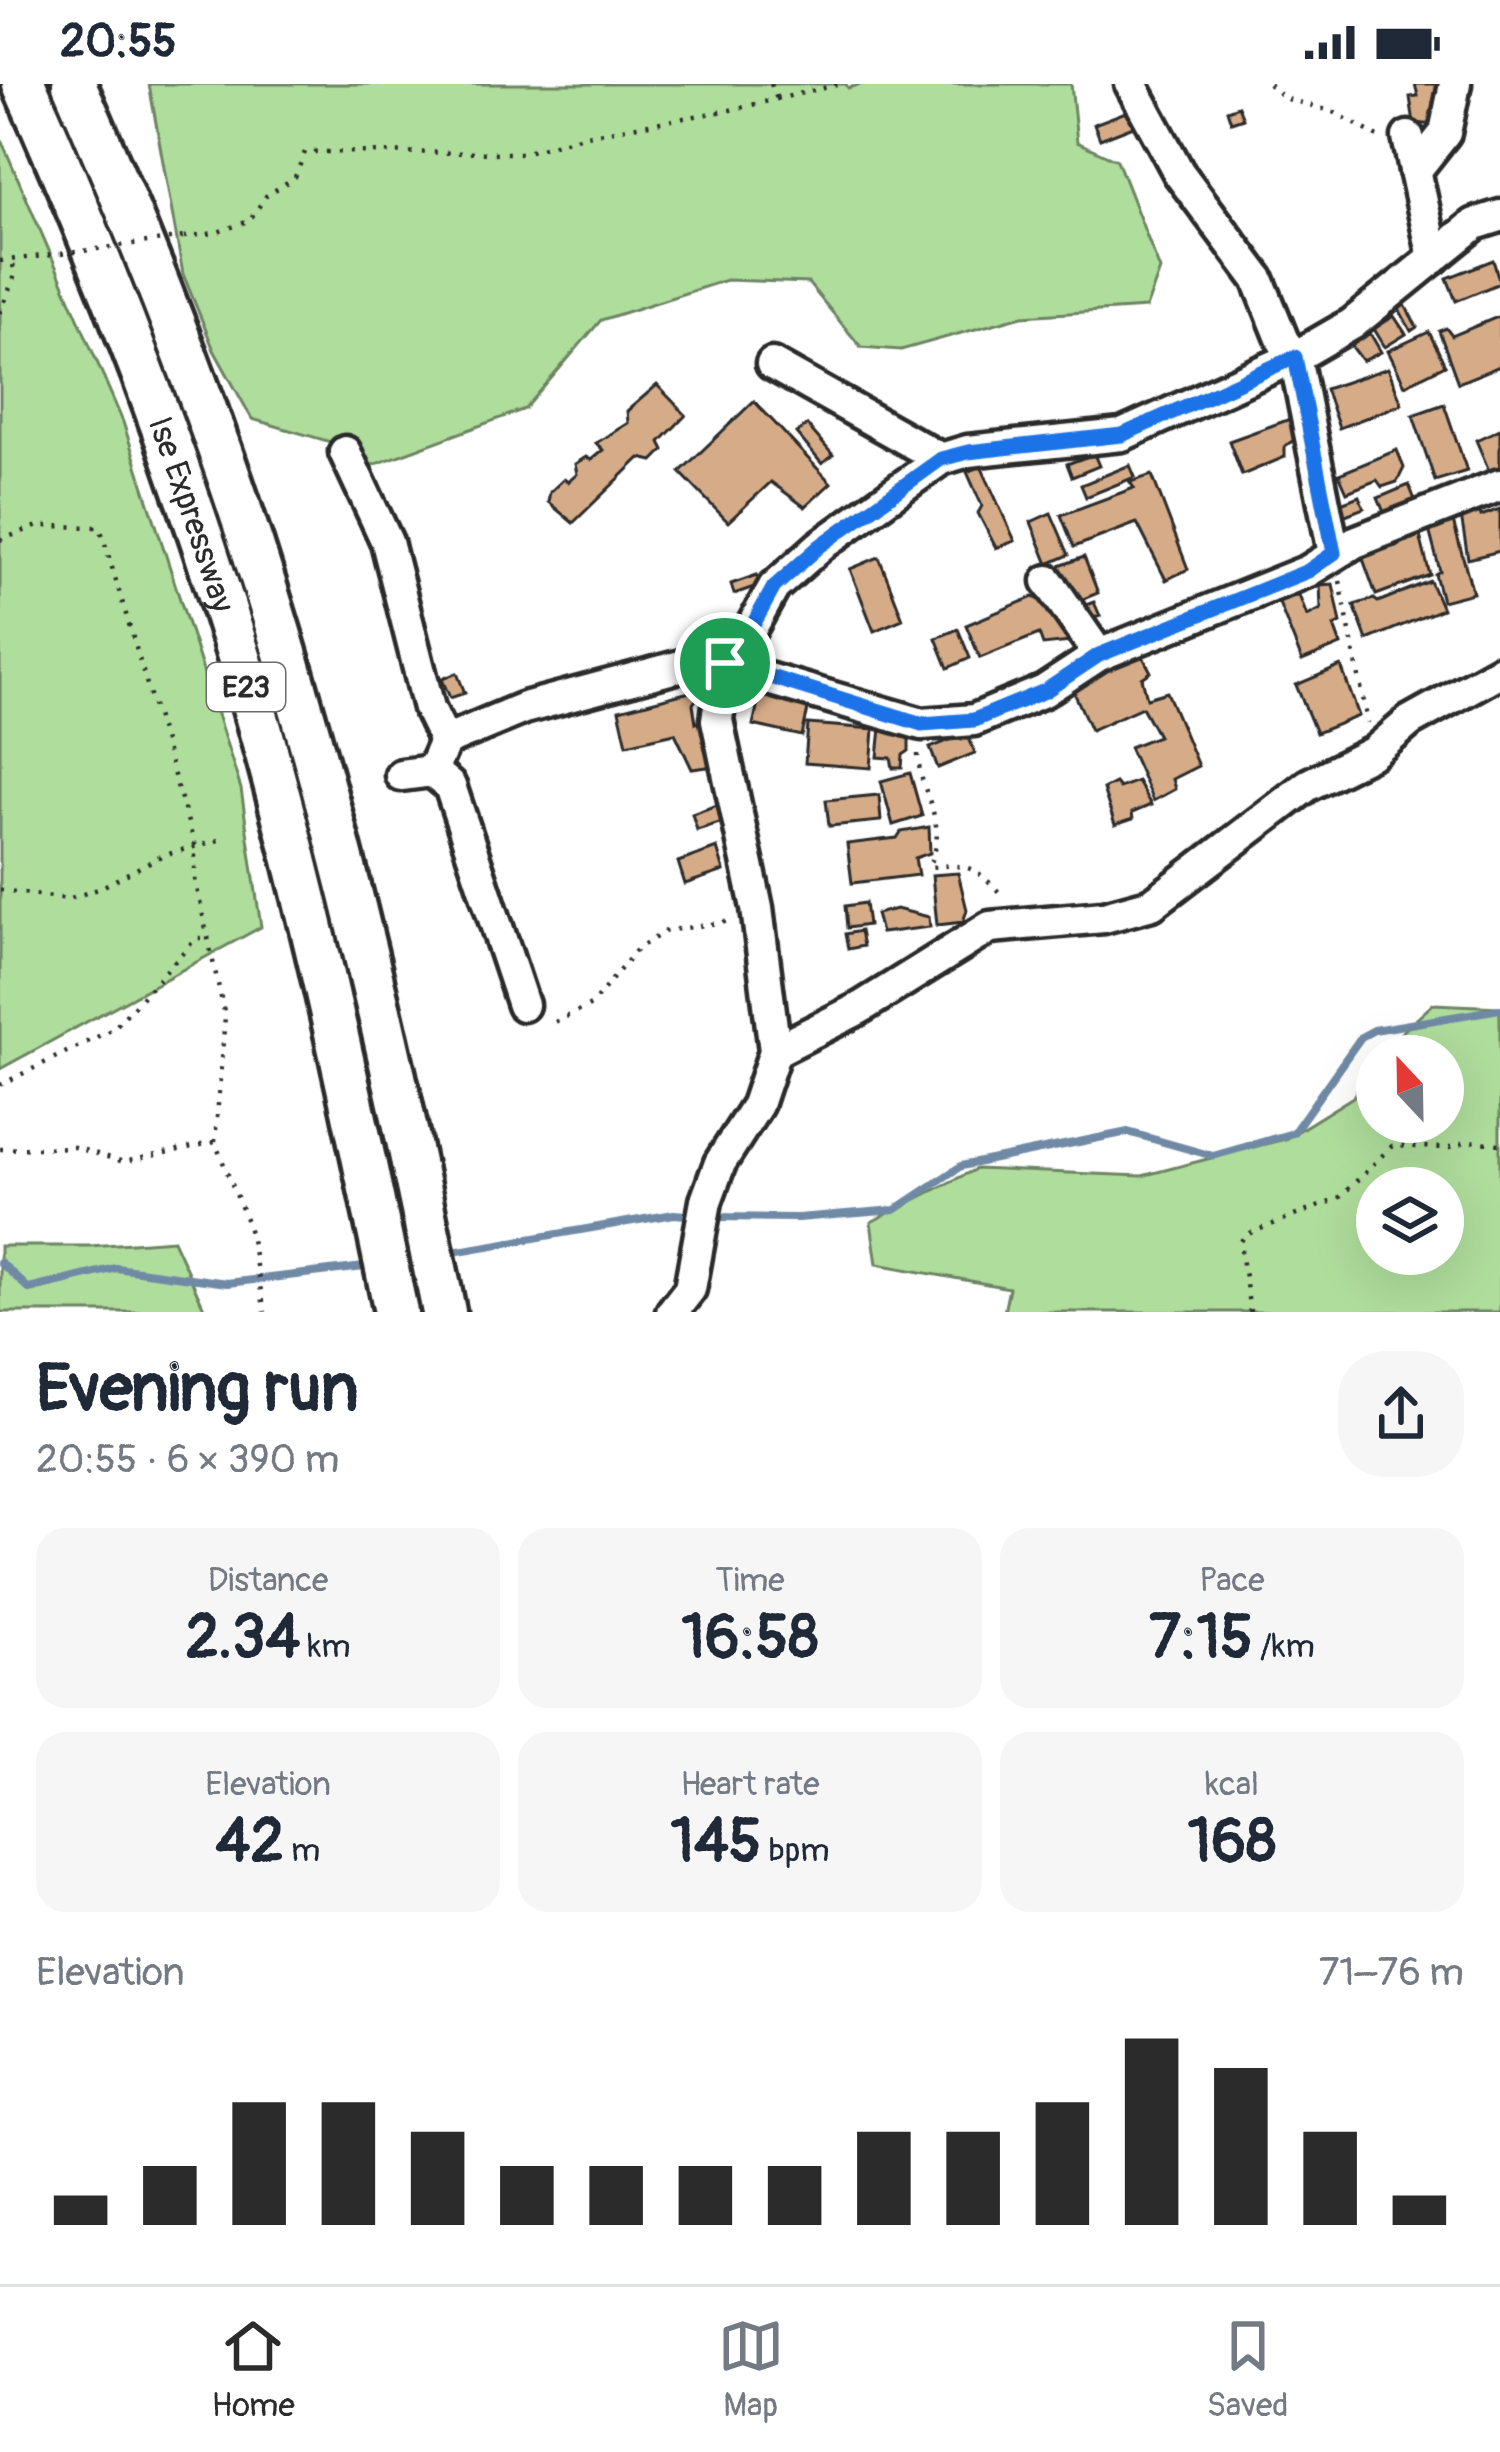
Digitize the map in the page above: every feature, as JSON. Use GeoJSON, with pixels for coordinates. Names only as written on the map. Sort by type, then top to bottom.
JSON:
{"type":"FeatureCollection","features":[{"type":"Feature","properties":{"kind":"highway","name":"Ise Expressway"},"geometry":{"type":"LineString","coordinates":[[25,84],[82,218],[220,595],[279,804],[395,1312]]}},
{"type":"Feature","properties":{"kind":"highway","name":"Ise Expressway"},"geometry":{"type":"LineString","coordinates":[[74,84],[191,372],[265,587],[403,1104],[444,1312]]}},
{"type":"Feature","properties":{"kind":"street"},"geometry":{"type":"LineString","coordinates":[[1131,84],[1179,173],[1258,279],[1283,341],[1295,357],[1334,553]]}},
{"type":"Feature","properties":{"kind":"street"},"geometry":{"type":"LineString","coordinates":[[1434,257],[1412,154],[1445,134],[1455,84]]}},
{"type":"Feature","properties":{"kind":"street"},"geometry":{"type":"LineString","coordinates":[[672,1312],[690,1289],[706,1201],[720,1163],[757,1105],[775,1051],[757,908],[717,720],[725,663],[744,641],[774,587],[820,546],[941,459],[1122,435],[1295,357],[1352,324],[1475,224],[1500,216]]}},
{"type":"Feature","properties":{"kind":"street"},"geometry":{"type":"LineString","coordinates":[[772,364],[941,459]]}},
{"type":"Feature","properties":{"kind":"street"},"geometry":{"type":"LineString","coordinates":[[345,452],[387,542],[428,708],[446,741]]}},
{"type":"Feature","properties":{"kind":"street"},"geometry":{"type":"LineString","coordinates":[[523,1005],[450,786],[417,773],[446,741],[524,708],[703,660],[922,724],[974,720],[1045,691],[1099,655],[1308,571],[1334,553],[1500,485]]}},
{"type":"Feature","properties":{"kind":"street"},"geometry":{"type":"LineString","coordinates":[[1048,581],[1099,655]]}},
{"type":"Feature","properties":{"kind":"street"},"geometry":{"type":"LineString","coordinates":[[775,1051],[860,1008],[990,927],[1104,917],[1152,904],[1308,785],[1374,752],[1410,721],[1500,671]]}},
{"type":"Feature","properties":{"kind":"path"},"geometry":{"type":"LineString","coordinates":[[771,84],[777,99]]}},
{"type":"Feature","properties":{"kind":"path"},"geometry":{"type":"LineString","coordinates":[[0,260],[184,237],[249,221],[266,196],[295,177],[304,152],[523,153],[586,135],[841,84]]}},
{"type":"Feature","properties":{"kind":"path"},"geometry":{"type":"LineString","coordinates":[[1269,84],[1284,98],[1334,112],[1412,154]]}},
{"type":"Feature","properties":{"kind":"path"},"geometry":{"type":"LineString","coordinates":[[0,313],[15,275],[12,260]]}},
{"type":"Feature","properties":{"kind":"path"},"geometry":{"type":"LineString","coordinates":[[0,540],[38,526],[100,527],[195,846],[196,879],[225,1016],[215,1142],[248,1224],[265,1312]]}},
{"type":"Feature","properties":{"kind":"path"},"geometry":{"type":"LineString","coordinates":[[1334,553],[1374,752]]}},
{"type":"Feature","properties":{"kind":"path"},"geometry":{"type":"LineString","coordinates":[[922,724],[917,761],[938,821],[929,867],[963,863],[1010,903]]}},
{"type":"Feature","properties":{"kind":"path"},"geometry":{"type":"LineString","coordinates":[[0,890],[68,899],[161,856],[226,838]]}},
{"type":"Feature","properties":{"kind":"path"},"geometry":{"type":"LineString","coordinates":[[555,1022],[591,1005],[637,949],[666,931],[735,921],[757,908]]}},
{"type":"Feature","properties":{"kind":"path"},"geometry":{"type":"LineString","coordinates":[[0,1085],[113,1029],[196,938],[211,938]]}},
{"type":"Feature","properties":{"kind":"path"},"geometry":{"type":"LineString","coordinates":[[0,1149],[74,1147],[124,1162],[215,1142]]}},
{"type":"Feature","properties":{"kind":"path"},"geometry":{"type":"LineString","coordinates":[[1250,1312],[1240,1243],[1245,1235],[1338,1199],[1392,1146],[1500,1144]]}},
{"type":"Feature","properties":{"kind":"green space"},"geometry":{"type":"Polygon","coordinates":[[[149,84],[846,84],[848,88],[862,84],[1071,84],[1077,142],[1117,160],[1160,270],[1146,308],[1022,316],[901,350],[861,347],[808,283],[726,280],[601,320],[525,409],[365,468],[331,442],[252,419],[214,350],[183,274],[149,84]]]}},
{"type":"Feature","properties":{"kind":"green space"},"geometry":{"type":"Polygon","coordinates":[[[0,137],[123,422],[241,789],[261,927],[0,1069],[0,137]]]}},
{"type":"Feature","properties":{"kind":"green space"},"geometry":{"type":"Polygon","coordinates":[[[1433,1004],[1500,1007],[1500,1312],[1004,1312],[1009,1288],[877,1264],[871,1222],[976,1169],[1142,1176],[1285,1139],[1356,1091],[1356,1143],[1464,1143],[1464,1035],[1399,1035],[1433,1004]]]}},
{"type":"Feature","properties":{"kind":"green space"},"geometry":{"type":"Polygon","coordinates":[[[173,1240],[206,1312],[0,1312],[0,1246],[173,1240]]]}},
{"type":"Feature","properties":{"kind":"building"},"geometry":{"type":"Polygon","coordinates":[[[1415,84],[1444,84],[1438,85],[1439,99],[1433,102],[1436,125],[1414,123],[1410,97],[1418,96],[1415,84]]]}},
{"type":"Feature","properties":{"kind":"building"},"geometry":{"type":"Polygon","coordinates":[[[1238,106],[1243,118],[1231,122],[1227,110],[1238,106]]]}},
{"type":"Feature","properties":{"kind":"building"},"geometry":{"type":"Polygon","coordinates":[[[1131,110],[1136,125],[1100,139],[1094,124],[1131,110]]]}},
{"type":"Feature","properties":{"kind":"building"},"geometry":{"type":"Polygon","coordinates":[[[1493,260],[1500,283],[1456,301],[1447,278],[1493,260]]]}},
{"type":"Feature","properties":{"kind":"building"},"geometry":{"type":"Polygon","coordinates":[[[1405,305],[1417,327],[1411,331],[1399,309],[1405,305]]]}},
{"type":"Feature","properties":{"kind":"building"},"geometry":{"type":"Polygon","coordinates":[[[1394,316],[1406,334],[1385,347],[1374,329],[1394,316]]]}},
{"type":"Feature","properties":{"kind":"building"},"geometry":{"type":"Polygon","coordinates":[[[1500,316],[1500,366],[1458,383],[1439,331],[1446,328],[1452,336],[1500,316]]]}},
{"type":"Feature","properties":{"kind":"building"},"geometry":{"type":"Polygon","coordinates":[[[1429,332],[1445,365],[1405,385],[1388,351],[1429,332]]]}},
{"type":"Feature","properties":{"kind":"building"},"geometry":{"type":"Polygon","coordinates":[[[1370,333],[1381,352],[1363,361],[1350,344],[1370,333]]]}},
{"type":"Feature","properties":{"kind":"building"},"geometry":{"type":"Polygon","coordinates":[[[1388,368],[1402,404],[1339,428],[1325,389],[1388,368]]]}},
{"type":"Feature","properties":{"kind":"building"},"geometry":{"type":"Polygon","coordinates":[[[657,385],[686,415],[660,442],[664,450],[653,461],[640,458],[573,523],[548,502],[550,492],[577,474],[575,464],[603,450],[596,443],[628,423],[627,411],[657,385]]]}},
{"type":"Feature","properties":{"kind":"building"},"geometry":{"type":"Polygon","coordinates":[[[754,401],[831,483],[805,507],[771,482],[728,522],[680,472],[754,401]]]}},
{"type":"Feature","properties":{"kind":"building"},"geometry":{"type":"Polygon","coordinates":[[[1444,404],[1467,471],[1435,481],[1413,415],[1444,404]]]}},
{"type":"Feature","properties":{"kind":"building"},"geometry":{"type":"Polygon","coordinates":[[[1293,418],[1300,436],[1285,446],[1285,457],[1242,475],[1229,441],[1293,418]]]}},
{"type":"Feature","properties":{"kind":"building"},"geometry":{"type":"Polygon","coordinates":[[[807,425],[833,455],[822,464],[796,433],[807,425]]]}},
{"type":"Feature","properties":{"kind":"building"},"geometry":{"type":"Polygon","coordinates":[[[1500,429],[1500,470],[1490,473],[1476,440],[1500,429]]]}},
{"type":"Feature","properties":{"kind":"building"},"geometry":{"type":"Polygon","coordinates":[[[1397,450],[1404,468],[1397,482],[1382,487],[1377,480],[1347,492],[1339,474],[1397,450]]]}},
{"type":"Feature","properties":{"kind":"building"},"geometry":{"type":"Polygon","coordinates":[[[1094,454],[1099,466],[1072,477],[1067,464],[1094,454]]]}},
{"type":"Feature","properties":{"kind":"building"},"geometry":{"type":"Polygon","coordinates":[[[1130,465],[1135,477],[1086,497],[1081,485],[1130,465]]]}},
{"type":"Feature","properties":{"kind":"building"},"geometry":{"type":"Polygon","coordinates":[[[981,466],[1015,541],[996,548],[978,513],[982,506],[967,472],[981,466]]]}},
{"type":"Feature","properties":{"kind":"building"},"geometry":{"type":"Polygon","coordinates":[[[1152,475],[1188,569],[1166,580],[1137,523],[1074,547],[1061,515],[1134,488],[1130,482],[1152,475]]]}},
{"type":"Feature","properties":{"kind":"building"},"geometry":{"type":"Polygon","coordinates":[[[1409,485],[1415,500],[1384,512],[1378,498],[1409,485]]]}},
{"type":"Feature","properties":{"kind":"building"},"geometry":{"type":"Polygon","coordinates":[[[1359,496],[1364,508],[1343,516],[1338,504],[1359,496]]]}},
{"type":"Feature","properties":{"kind":"building"},"geometry":{"type":"Polygon","coordinates":[[[1479,509],[1481,516],[1500,509],[1500,551],[1468,559],[1461,516],[1479,509]]]}},
{"type":"Feature","properties":{"kind":"building"},"geometry":{"type":"Polygon","coordinates":[[[1051,513],[1069,555],[1048,564],[1031,522],[1051,513]]]}},
{"type":"Feature","properties":{"kind":"building"},"geometry":{"type":"Polygon","coordinates":[[[1452,518],[1473,593],[1442,601],[1428,526],[1452,518]]]}},
{"type":"Feature","properties":{"kind":"building"},"geometry":{"type":"Polygon","coordinates":[[[1418,528],[1430,575],[1376,595],[1362,556],[1399,545],[1400,536],[1418,528]]]}},
{"type":"Feature","properties":{"kind":"building"},"geometry":{"type":"Polygon","coordinates":[[[879,557],[903,619],[874,631],[850,569],[879,557]]]}},
{"type":"Feature","properties":{"kind":"building"},"geometry":{"type":"Polygon","coordinates":[[[1084,557],[1098,593],[1071,604],[1057,567],[1084,557]]]}},
{"type":"Feature","properties":{"kind":"building"},"geometry":{"type":"Polygon","coordinates":[[[757,575],[760,585],[734,594],[731,584],[757,575]]]}},
{"type":"Feature","properties":{"kind":"building"},"geometry":{"type":"Polygon","coordinates":[[[1430,581],[1442,609],[1367,640],[1354,605],[1378,602],[1430,581]]]}},
{"type":"Feature","properties":{"kind":"building"},"geometry":{"type":"Polygon","coordinates":[[[1333,584],[1341,623],[1334,626],[1341,645],[1302,661],[1275,593],[1295,585],[1307,616],[1321,609],[1320,585],[1333,584]]]}},
{"type":"Feature","properties":{"kind":"building"},"geometry":{"type":"Polygon","coordinates":[[[1033,597],[1050,603],[1071,642],[1043,645],[1039,634],[980,658],[966,625],[1033,597]]]}},
{"type":"Feature","properties":{"kind":"building"},"geometry":{"type":"Polygon","coordinates":[[[1094,602],[1100,616],[1083,622],[1078,608],[1094,602]]]}},
{"type":"Feature","properties":{"kind":"building"},"geometry":{"type":"Polygon","coordinates":[[[958,629],[970,658],[948,668],[936,638],[958,629]]]}},
{"type":"Feature","properties":{"kind":"building"},"geometry":{"type":"Polygon","coordinates":[[[1141,653],[1151,672],[1142,678],[1147,698],[1167,692],[1198,766],[1172,779],[1175,789],[1153,801],[1129,747],[1158,736],[1142,707],[1091,730],[1072,688],[1141,653]]]}},
{"type":"Feature","properties":{"kind":"building"},"geometry":{"type":"Polygon","coordinates":[[[1341,666],[1359,716],[1316,733],[1296,685],[1341,666]]]}},
{"type":"Feature","properties":{"kind":"building"},"geometry":{"type":"Polygon","coordinates":[[[457,673],[465,693],[450,698],[442,679],[457,673]]]}},
{"type":"Feature","properties":{"kind":"building"},"geometry":{"type":"Polygon","coordinates":[[[690,692],[697,698],[693,704],[696,723],[702,720],[715,766],[692,769],[675,733],[627,744],[619,710],[690,692]]]}},
{"type":"Feature","properties":{"kind":"building"},"geometry":{"type":"Polygon","coordinates":[[[760,694],[809,705],[802,736],[753,725],[760,694]]]}},
{"type":"Feature","properties":{"kind":"building"},"geometry":{"type":"Polygon","coordinates":[[[808,724],[874,729],[871,768],[805,763],[808,724]]]}},
{"type":"Feature","properties":{"kind":"building"},"geometry":{"type":"Polygon","coordinates":[[[881,728],[909,731],[909,751],[903,755],[902,768],[893,768],[891,758],[878,757],[881,728]]]}},
{"type":"Feature","properties":{"kind":"building"},"geometry":{"type":"Polygon","coordinates":[[[967,733],[975,753],[938,768],[930,748],[967,733]]]}},
{"type":"Feature","properties":{"kind":"building"},"geometry":{"type":"Polygon","coordinates":[[[910,773],[922,816],[893,825],[881,781],[910,773]]]}},
{"type":"Feature","properties":{"kind":"building"},"geometry":{"type":"Polygon","coordinates":[[[1137,781],[1151,805],[1115,825],[1103,789],[1137,781]]]}},
{"type":"Feature","properties":{"kind":"building"},"geometry":{"type":"Polygon","coordinates":[[[879,795],[881,821],[829,826],[826,800],[879,795]]]}},
{"type":"Feature","properties":{"kind":"building"},"geometry":{"type":"Polygon","coordinates":[[[720,804],[726,821],[697,830],[692,814],[720,804]]]}},
{"type":"Feature","properties":{"kind":"building"},"geometry":{"type":"Polygon","coordinates":[[[929,827],[930,853],[915,858],[918,875],[852,883],[847,844],[897,838],[901,832],[929,827]]]}},
{"type":"Feature","properties":{"kind":"building"},"geometry":{"type":"Polygon","coordinates":[[[717,848],[724,871],[685,884],[678,862],[717,848]]]}},
{"type":"Feature","properties":{"kind":"building"},"geometry":{"type":"Polygon","coordinates":[[[958,873],[967,910],[963,922],[937,925],[932,875],[958,873]]]}},
{"type":"Feature","properties":{"kind":"building"},"geometry":{"type":"Polygon","coordinates":[[[865,903],[868,925],[847,928],[845,906],[865,903]]]}},
{"type":"Feature","properties":{"kind":"building"},"geometry":{"type":"Polygon","coordinates":[[[896,909],[929,917],[930,927],[881,933],[876,914],[896,909]]]}},
{"type":"Feature","properties":{"kind":"building"},"geometry":{"type":"Polygon","coordinates":[[[860,931],[863,946],[848,949],[845,934],[860,931]]]}},
{"type":"Feature","properties":{"kind":"waterway"},"geometry":{"type":"LineString","coordinates":[[713,1217],[798,1218],[895,1210],[961,1166],[1128,1132],[1213,1156],[1293,1133],[1361,1037],[1374,1030],[1500,1009]]}},
{"type":"Feature","properties":{"kind":"waterway"},"geometry":{"type":"LineString","coordinates":[[447,1253],[674,1214],[698,1216]]}},
{"type":"Feature","properties":{"kind":"waterway"},"geometry":{"type":"LineString","coordinates":[[0,1262],[29,1289],[116,1268],[227,1283],[373,1266]]}},
{"type":"Feature","properties":{"kind":"route"},"geometry":{"type":"LineString","coordinates":[[1295,357],[1334,553],[1308,571],[1099,655],[1045,691],[974,720],[922,724],[725,663],[744,641],[774,587],[820,546],[941,459],[1122,435],[1295,357]]}}]}
